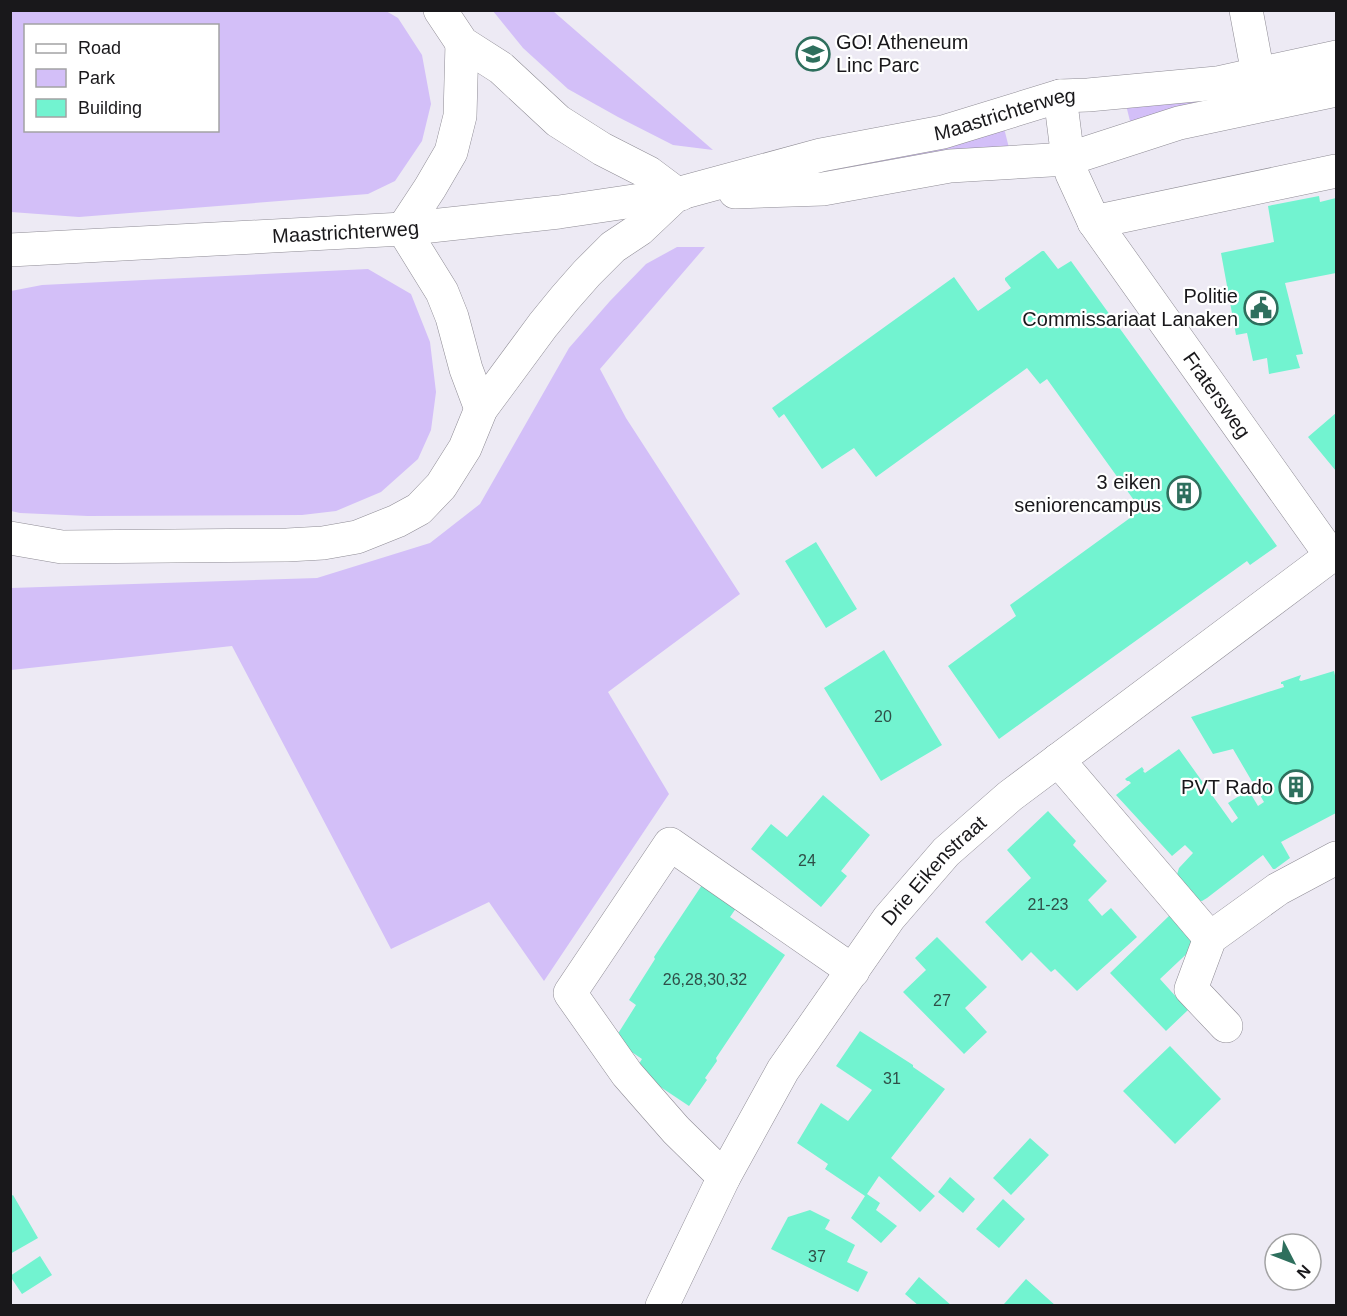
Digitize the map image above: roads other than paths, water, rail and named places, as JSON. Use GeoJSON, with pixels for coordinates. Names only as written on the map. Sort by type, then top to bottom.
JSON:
{"type":"FeatureCollection","features":[{"type":"Feature","properties":{"kind":"main road"},"geometry":{"type":"LineString","coordinates":[[10,538],[62,547],[323,543],[357,537],[397,521],[419,509],[441,486],[465,448],[481,409],[543,325],[587,273],[614,247],[640,229],[677,194],[649,173],[602,149],[558,121],[501,68],[462,43],[440,10]]}},
{"type":"Feature","properties":{"kind":"main road"},"geometry":{"type":"LineString","coordinates":[[1246,10],[1258,74]]}},
{"type":"Feature","properties":{"kind":"main road"},"geometry":{"type":"LineString","coordinates":[[462,43],[460,116],[451,152],[403,230],[442,292],[481,409]]}},
{"type":"Feature","properties":{"kind":"main road","name":"Maastrichterweg"},"geometry":{"type":"LineString","coordinates":[[10,250],[403,230],[559,212],[677,194],[821,155],[943,132],[1060,96],[1217,83],[1336,57]]}},
{"type":"Feature","properties":{"kind":"main road","name":"Maastrichterweg"},"geometry":{"type":"LineString","coordinates":[[677,194],[823,189],[950,166],[1068,159],[1179,123],[1336,90]]}},
{"type":"Feature","properties":{"kind":"main road","name":"Fratersweg"},"geometry":{"type":"LineString","coordinates":[[1060,96],[1072,174],[1094,222],[1334,555]]}},
{"type":"Feature","properties":{"kind":"main road"},"geometry":{"type":"LineString","coordinates":[[1094,222],[1336,171]]}},
{"type":"Feature","properties":{"kind":"main road"},"geometry":{"type":"LineString","coordinates":[[10,559],[62,547]]}},
{"type":"Feature","properties":{"kind":"main road","name":"Drie Eikenstraat"},"geometry":{"type":"LineString","coordinates":[[662,1305],[724,1177],[783,1070],[889,918],[946,852],[1010,796],[1334,555]]}},
{"type":"Feature","properties":{"kind":"main road"},"geometry":{"type":"LineString","coordinates":[[1058,760],[1210,938]]}},
{"type":"Feature","properties":{"kind":"main road"},"geometry":{"type":"LineString","coordinates":[[724,1177],[676,1130],[627,1074],[570,993],[669,844],[853,971]]}},
{"type":"Feature","properties":{"kind":"main road"},"geometry":{"type":"LineString","coordinates":[[1226,1026],[1191,989],[1210,938],[1278,889],[1336,858]]}},
{"type":"Feature","properties":{"kind":"place","name":"GO! Atheneum Linc Parc"},"geometry":{"type":"Point","coordinates":[813,54]}},
{"type":"Feature","properties":{"kind":"place","name":"Politie Commissariaat Lanaken"},"geometry":{"type":"Point","coordinates":[1261,308]}},
{"type":"Feature","properties":{"kind":"place","name":"3 eiken seniorencampus"},"geometry":{"type":"Point","coordinates":[1184,493]}},
{"type":"Feature","properties":{"kind":"place","name":"PVT Rado"},"geometry":{"type":"Point","coordinates":[1296,787]}}]}
